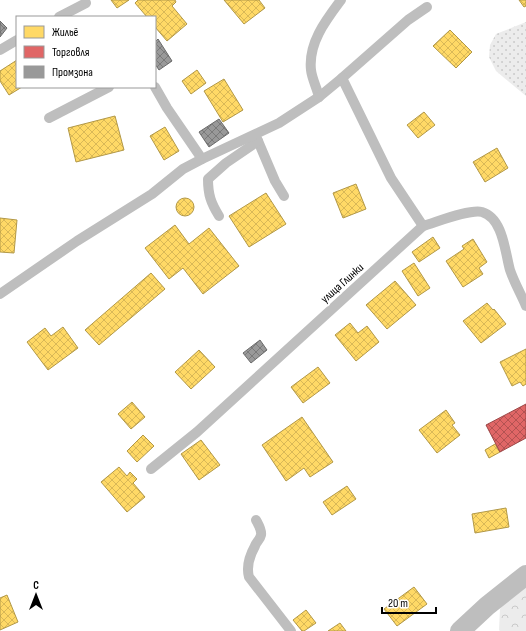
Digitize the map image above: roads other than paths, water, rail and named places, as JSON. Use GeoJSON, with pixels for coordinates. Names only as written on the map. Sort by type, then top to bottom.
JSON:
{"type":"FeatureCollection","features":[{"type":"Feature","properties":{"kind":"street"},"geometry":{"type":"LineString","coordinates":[[460,631],[526,575]]}},
{"type":"Feature","properties":{"kind":"lane"},"geometry":{"type":"LineString","coordinates":[[319,97],[311,70],[314,42],[326,20],[341,0]]}},
{"type":"Feature","properties":{"kind":"lane"},"geometry":{"type":"LineString","coordinates":[[61,16],[86,3]]}},
{"type":"Feature","properties":{"kind":"lane"},"geometry":{"type":"LineString","coordinates":[[219,216],[211,204],[208,192],[208,179],[257,138],[319,97],[408,20],[427,7]]}},
{"type":"Feature","properties":{"kind":"lane"},"geometry":{"type":"LineString","coordinates":[[0,50],[16,41]]}},
{"type":"Feature","properties":{"kind":"lane"},"geometry":{"type":"LineString","coordinates":[[342,78],[392,178],[423,226]]}},
{"type":"Feature","properties":{"kind":"lane"},"geometry":{"type":"LineString","coordinates":[[49,118],[107,88]]}},
{"type":"Feature","properties":{"kind":"lane"},"geometry":{"type":"LineString","coordinates":[[156,88],[167,108],[202,158]]}},
{"type":"Feature","properties":{"kind":"lane"},"geometry":{"type":"LineString","coordinates":[[0,294],[77,241],[152,194],[183,169],[202,158],[257,138]]}},
{"type":"Feature","properties":{"kind":"lane"},"geometry":{"type":"LineString","coordinates":[[257,138],[262,147],[275,182],[284,196]]}},
{"type":"Feature","properties":{"kind":"lane","name":"улица Глинки"},"geometry":{"type":"LineString","coordinates":[[151,469],[197,432],[423,226],[468,212],[482,212],[492,218],[500,229],[510,271],[526,306]]}},
{"type":"Feature","properties":{"kind":"lane"},"geometry":{"type":"LineString","coordinates":[[256,520],[262,533],[260,540],[255,544],[249,560],[247,570],[249,577],[291,631]]}}]}
